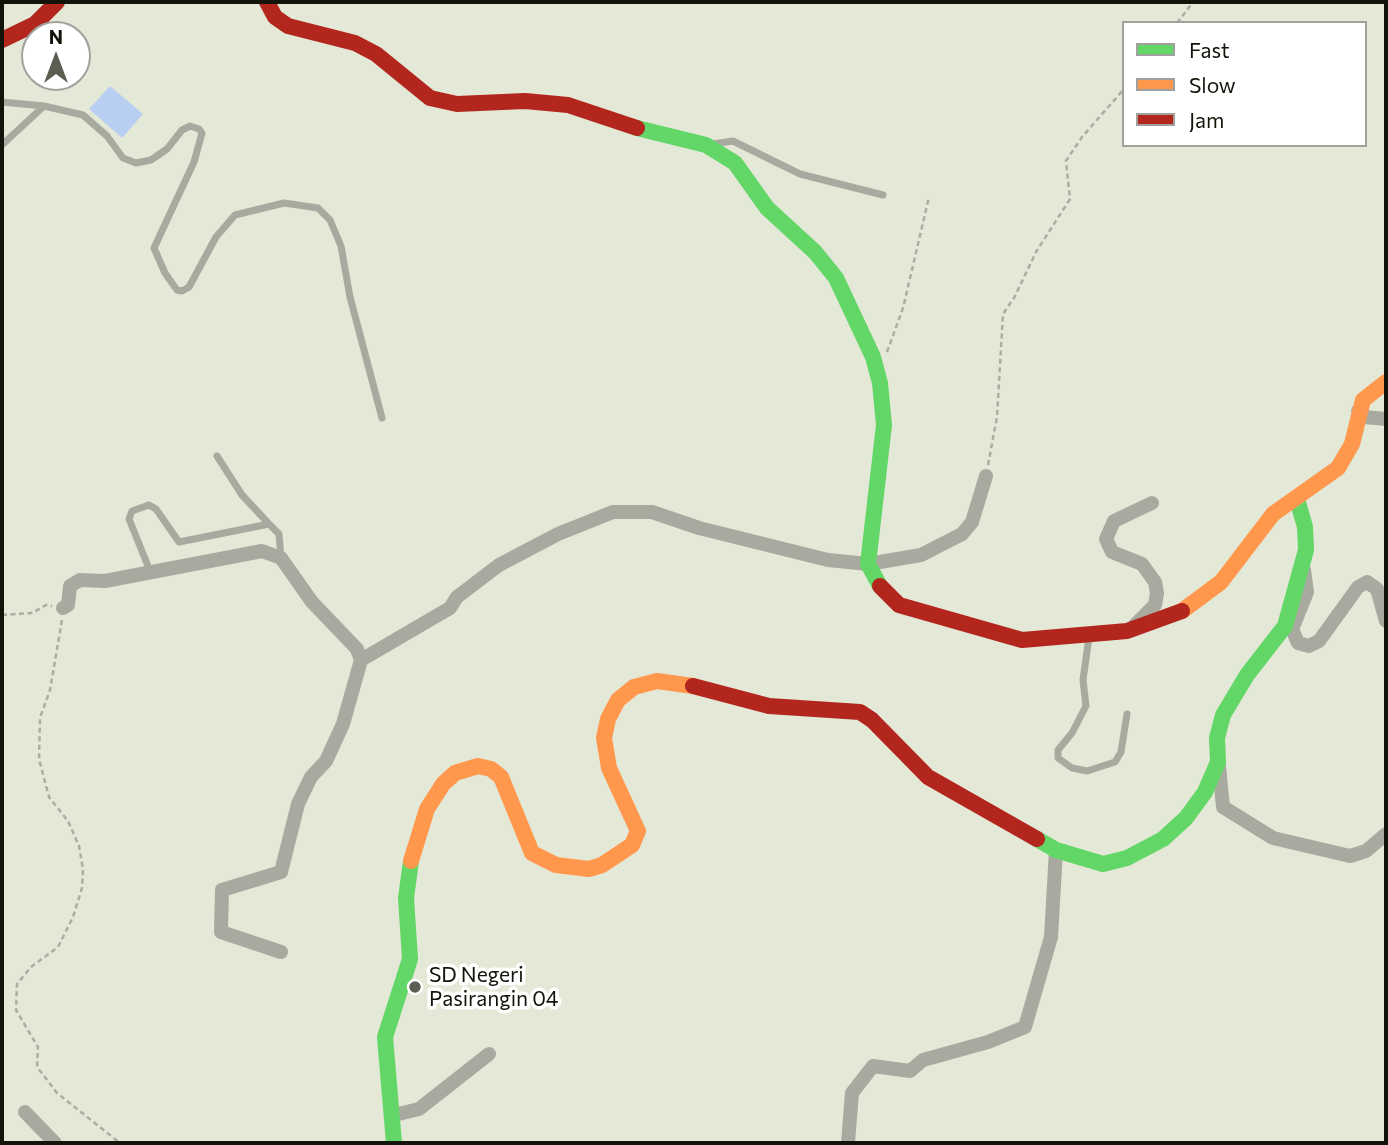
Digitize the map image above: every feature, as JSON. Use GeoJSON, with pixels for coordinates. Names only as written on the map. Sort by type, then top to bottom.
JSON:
{"type":"FeatureCollection","features":[{"type":"Feature","properties":{"kind":"street"},"geometry":{"type":"LineString","coordinates":[[2,40],[35,24],[57,2]]}},
{"type":"Feature","properties":{"kind":"street"},"geometry":{"type":"LineString","coordinates":[[267,2],[275,17],[288,26],[355,43],[376,54],[430,98],[457,104],[525,101],[568,105],[609,121],[706,145],[735,163],[767,208],[815,252],[836,278],[873,357],[880,383],[884,425],[868,564],[883,591],[900,605],[1010,639],[1089,636],[1153,624],[1198,602],[1221,582],[1273,514],[1338,468],[1352,444],[1358,411],[1371,391],[1386,382]]}},
{"type":"Feature","properties":{"kind":"street"},"geometry":{"type":"LineString","coordinates":[[1358,411],[1364,417],[1386,419]]}},
{"type":"Feature","properties":{"kind":"street"},"geometry":{"type":"LineString","coordinates":[[361,660],[450,608],[457,597],[499,565],[558,534],[613,512],[652,512],[699,528],[828,560],[868,564],[922,555],[962,534],[972,522],[986,475]]}},
{"type":"Feature","properties":{"kind":"street"},"geometry":{"type":"LineString","coordinates":[[1297,499],[1305,527],[1303,569],[1307,592],[1292,629],[1298,643],[1309,646],[1320,641],[1364,583],[1377,589],[1386,621]]}},
{"type":"Feature","properties":{"kind":"street"},"geometry":{"type":"LineString","coordinates":[[1127,631],[1144,619],[1155,605],[1155,582],[1142,564],[1112,552],[1106,538],[1114,521],[1152,503]]}},
{"type":"Feature","properties":{"kind":"street"},"geometry":{"type":"LineString","coordinates":[[63,608],[68,605],[73,582],[105,580],[259,551],[281,558],[312,602],[333,626],[353,642],[361,660],[342,724],[326,761],[310,777],[298,804],[281,872],[222,890],[221,932],[281,952]]}},
{"type":"Feature","properties":{"kind":"street"},"geometry":{"type":"LineString","coordinates":[[1303,569],[1285,626],[1247,675],[1223,715],[1217,738],[1223,807],[1273,838],[1350,856],[1366,851],[1386,834]]}},
{"type":"Feature","properties":{"kind":"street"},"geometry":{"type":"LineString","coordinates":[[394,1143],[394,1115],[385,1037],[410,959],[406,884],[416,836],[427,809],[455,772],[471,767],[486,767],[501,777],[509,790],[532,853],[556,866],[589,869],[613,859],[632,845],[638,831],[611,775],[605,732],[618,700],[642,684],[677,682],[769,706],[860,712],[872,720],[928,777],[1056,850],[1103,864],[1127,858],[1152,847],[1175,830],[1195,807],[1218,762]]}},
{"type":"Feature","properties":{"kind":"street"},"geometry":{"type":"LineString","coordinates":[[848,1143],[852,1093],[873,1066],[910,1071],[923,1060],[988,1042],[1025,1027],[1051,937],[1056,850]]}},
{"type":"Feature","properties":{"kind":"street"},"geometry":{"type":"LineString","coordinates":[[394,1115],[419,1110],[489,1054]]}},
{"type":"Feature","properties":{"kind":"street"},"geometry":{"type":"LineString","coordinates":[[25,1112],[55,1143]]}},
{"type":"Feature","properties":{"kind":"lane"},"geometry":{"type":"LineString","coordinates":[[2,102],[44,106],[83,115],[107,135],[122,158],[136,163],[151,160],[167,149],[182,130],[190,126],[202,133],[194,162],[154,248],[157,259],[177,290],[189,287],[216,237],[235,215],[284,203],[318,208],[330,220],[341,246],[350,297],[382,418]]}},
{"type":"Feature","properties":{"kind":"lane"},"geometry":{"type":"LineString","coordinates":[[2,145],[44,106]]}},
{"type":"Feature","properties":{"kind":"lane"},"geometry":{"type":"LineString","coordinates":[[706,145],[733,141],[800,174],[883,195]]}},
{"type":"Feature","properties":{"kind":"lane"},"geometry":{"type":"LineString","coordinates":[[217,456],[242,495],[278,534],[281,558]]}},
{"type":"Feature","properties":{"kind":"lane"},"geometry":{"type":"LineString","coordinates":[[150,570],[129,519],[132,511],[143,506],[153,506],[179,542],[269,524]]}},
{"type":"Feature","properties":{"kind":"lane"},"geometry":{"type":"LineString","coordinates":[[1089,636],[1083,680],[1086,706],[1072,733],[1058,750],[1058,758],[1072,768],[1087,771],[1115,762],[1121,752],[1127,714]]}},
{"type":"Feature","properties":{"kind":"path"},"geometry":{"type":"LineString","coordinates":[[1179,21],[1193,2]]}},
{"type":"Feature","properties":{"kind":"path"},"geometry":{"type":"LineString","coordinates":[[986,475],[997,417],[1003,314],[1014,298],[1036,252],[1070,198],[1066,162],[1082,137],[1122,91]]}},
{"type":"Feature","properties":{"kind":"path"},"geometry":{"type":"LineString","coordinates":[[873,357],[882,359],[894,338],[929,197]]}},
{"type":"Feature","properties":{"kind":"path"},"geometry":{"type":"LineString","coordinates":[[2,615],[32,613],[46,605],[63,608],[55,665],[40,718],[39,759],[49,797],[68,821],[79,846],[83,869],[82,888],[73,918],[58,947],[31,967],[17,984],[16,1010],[38,1047],[37,1067],[57,1093],[120,1143]]}},
{"type":"Feature","properties":{"kind":"water"},"geometry":{"type":"Polygon","coordinates":[[[110,86],[143,114],[122,138],[89,109],[110,86]]]}},
{"type":"Feature","properties":{"kind":"traffic: fast"},"geometry":{"type":"LineString","coordinates":[[637,128],[706,145],[735,163],[767,208],[815,252],[836,278],[873,357],[880,383],[884,425],[868,564],[880,586]]}},
{"type":"Feature","properties":{"kind":"traffic: fast"},"geometry":{"type":"LineString","coordinates":[[1037,839],[1056,850],[1103,864],[1127,858],[1163,839],[1186,818],[1205,792],[1218,762],[1217,738],[1223,715],[1247,675],[1285,626],[1306,550],[1305,527],[1297,499]]}},
{"type":"Feature","properties":{"kind":"traffic: fast"},"geometry":{"type":"LineString","coordinates":[[394,1143],[385,1037],[410,959],[406,898],[411,861]]}},
{"type":"Feature","properties":{"kind":"traffic: slow"},"geometry":{"type":"LineString","coordinates":[[1182,611],[1221,582],[1273,514],[1338,468],[1352,444],[1363,400],[1386,382]]}},
{"type":"Feature","properties":{"kind":"traffic: slow"},"geometry":{"type":"LineString","coordinates":[[411,861],[427,809],[443,784],[455,773],[478,766],[491,769],[501,777],[532,853],[556,865],[589,869],[602,865],[632,845],[638,831],[609,768],[604,738],[608,719],[618,700],[634,687],[657,681],[693,686]]}},
{"type":"Feature","properties":{"kind":"traffic: jam"},"geometry":{"type":"LineString","coordinates":[[2,40],[35,24],[57,2]]}},
{"type":"Feature","properties":{"kind":"traffic: jam"},"geometry":{"type":"LineString","coordinates":[[267,2],[275,17],[288,26],[355,43],[376,54],[430,98],[457,104],[525,101],[568,105],[637,128]]}},
{"type":"Feature","properties":{"kind":"traffic: jam"},"geometry":{"type":"LineString","coordinates":[[880,586],[899,605],[1022,640],[1127,631],[1182,611]]}},
{"type":"Feature","properties":{"kind":"traffic: jam"},"geometry":{"type":"LineString","coordinates":[[693,686],[769,706],[860,712],[872,720],[928,777],[1037,839]]}},
{"type":"Feature","properties":{"kind":"place","name":"SD Negeri Pasirangin 04"},"geometry":{"type":"Point","coordinates":[415,987]}}]}
